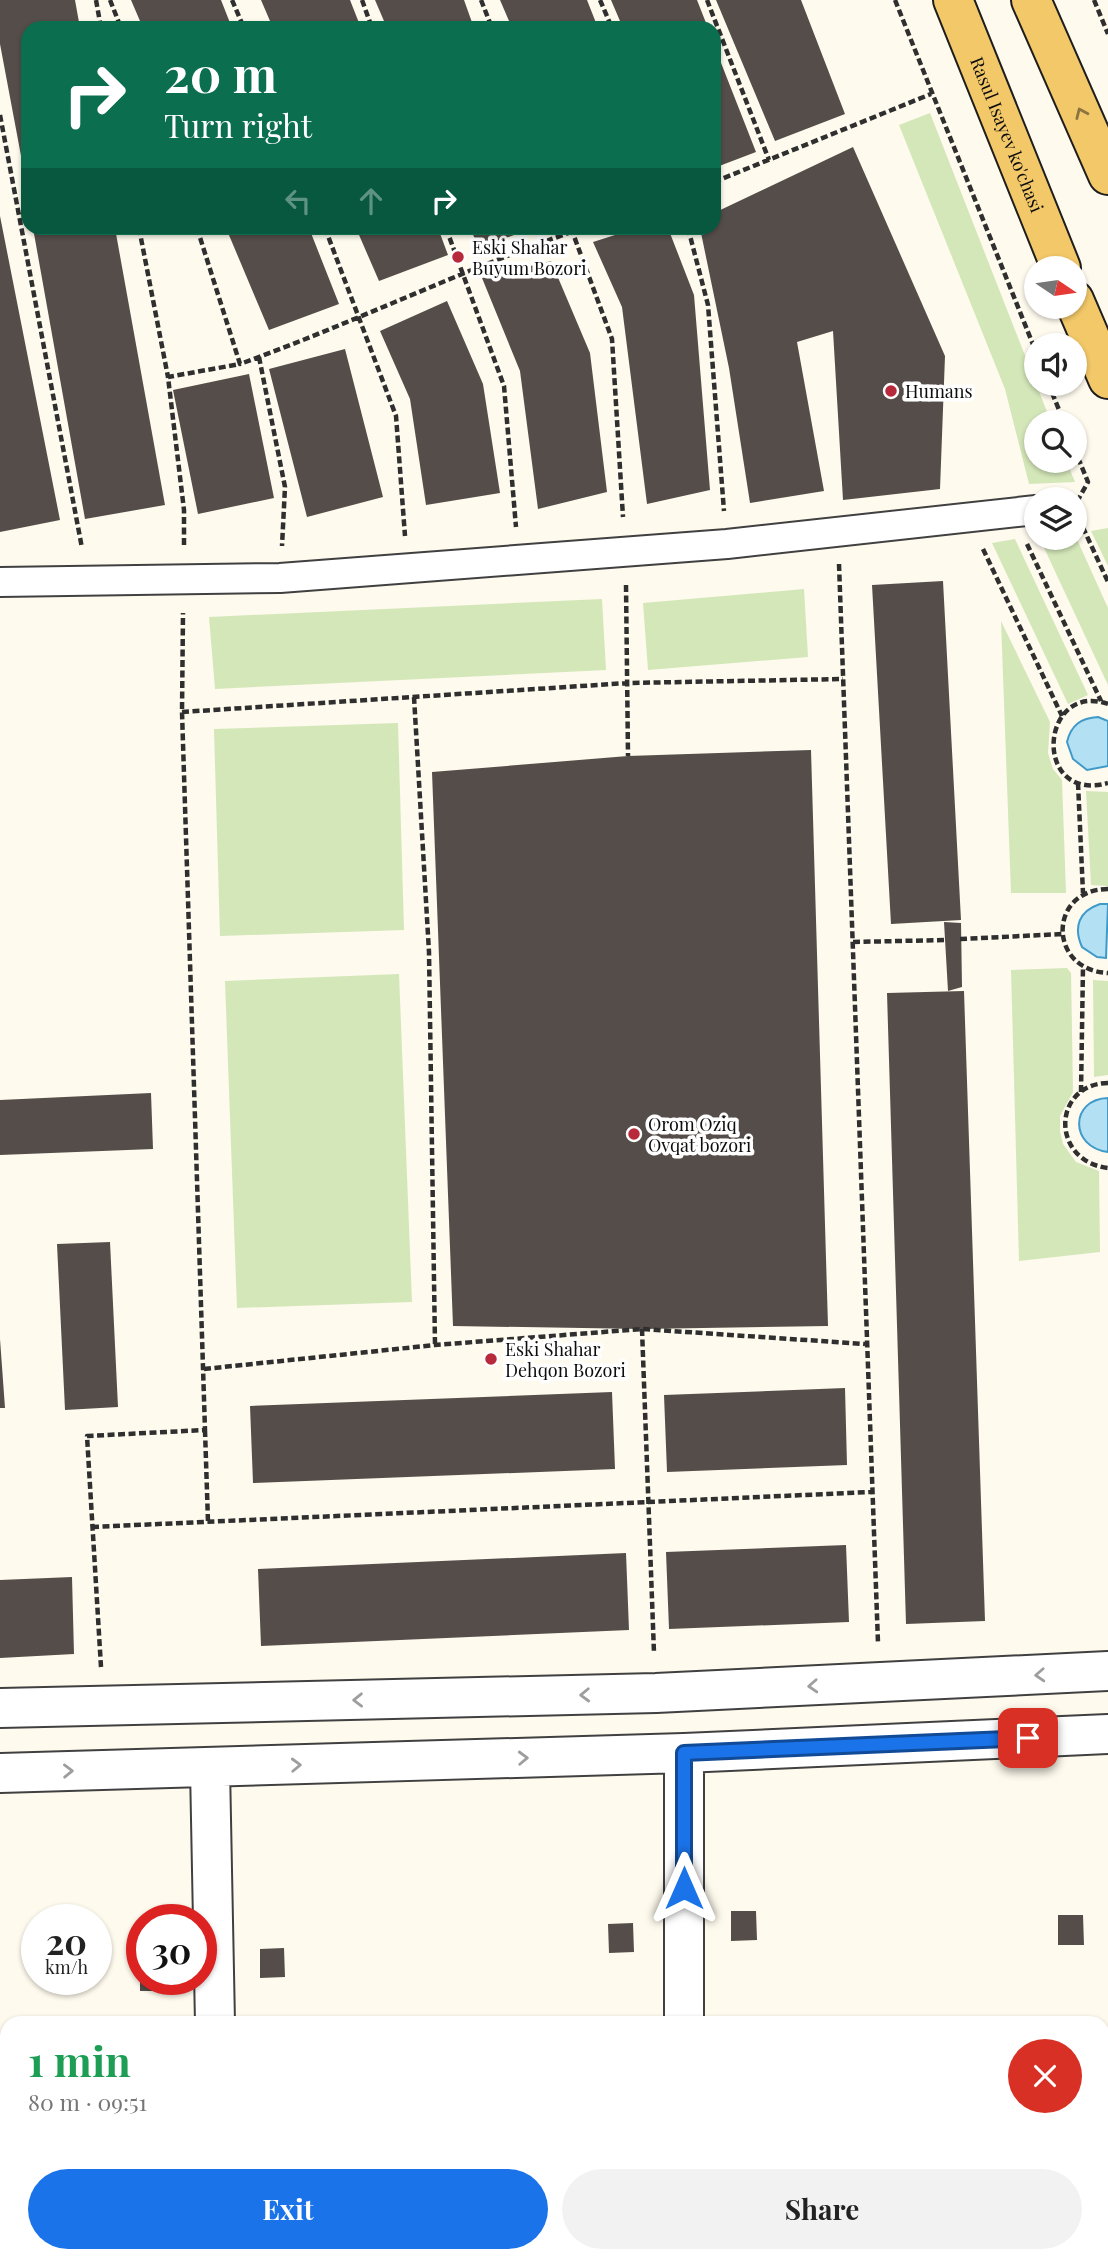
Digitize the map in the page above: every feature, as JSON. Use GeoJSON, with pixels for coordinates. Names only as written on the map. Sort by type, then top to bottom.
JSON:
{"type":"FeatureCollection","features":[{"type":"Feature","properties":{"kind":"main road","name":"Rasul Isayev ko'chasi"},"geometry":{"type":"LineString","coordinates":[[953,0],[1056,256]]}},
{"type":"Feature","properties":{"kind":"main road"},"geometry":{"type":"LineString","coordinates":[[1031,0],[1108,175]]}},
{"type":"Feature","properties":{"kind":"main road"},"geometry":{"type":"LineString","coordinates":[[1082,319],[1108,379]]}},
{"type":"Feature","properties":{"kind":"street"},"geometry":{"type":"LineString","coordinates":[[0,582],[184,577],[280,578],[727,544],[1024,511]]}},
{"type":"Feature","properties":{"kind":"street"},"geometry":{"type":"LineString","coordinates":[[0,1707],[656,1693],[1108,1671]]}},
{"type":"Feature","properties":{"kind":"street"},"geometry":{"type":"LineString","coordinates":[[0,1773],[684,1753],[1108,1734]]}},
{"type":"Feature","properties":{"kind":"street"},"geometry":{"type":"LineString","coordinates":[[684,1753],[684,2016]]}},
{"type":"Feature","properties":{"kind":"street"},"geometry":{"type":"LineString","coordinates":[[210,1768],[215,2016]]}},
{"type":"Feature","properties":{"kind":"path"},"geometry":{"type":"LineString","coordinates":[[96,0],[100,21]]}},
{"type":"Feature","properties":{"kind":"path"},"geometry":{"type":"LineString","coordinates":[[110,0],[118,21]]}},
{"type":"Feature","properties":{"kind":"path"},"geometry":{"type":"LineString","coordinates":[[232,0],[241,21]]}},
{"type":"Feature","properties":{"kind":"path"},"geometry":{"type":"LineString","coordinates":[[362,0],[370,21]]}},
{"type":"Feature","properties":{"kind":"path"},"geometry":{"type":"LineString","coordinates":[[481,0],[489,21]]}},
{"type":"Feature","properties":{"kind":"path"},"geometry":{"type":"LineString","coordinates":[[600,0],[609,21]]}},
{"type":"Feature","properties":{"kind":"path"},"geometry":{"type":"LineString","coordinates":[[707,0],[715,21]]}},
{"type":"Feature","properties":{"kind":"path"},"geometry":{"type":"LineString","coordinates":[[895,0],[1028,333]]}},
{"type":"Feature","properties":{"kind":"path"},"geometry":{"type":"LineString","coordinates":[[1094,0],[1108,34]]}},
{"type":"Feature","properties":{"kind":"path"},"geometry":{"type":"LineString","coordinates":[[721,36],[769,160]]}},
{"type":"Feature","properties":{"kind":"path"},"geometry":{"type":"LineString","coordinates":[[721,179],[932,94]]}},
{"type":"Feature","properties":{"kind":"path"},"geometry":{"type":"LineString","coordinates":[[0,116],[21,226]]}},
{"type":"Feature","properties":{"kind":"path"},"geometry":{"type":"LineString","coordinates":[[23,235],[89,581]]}},
{"type":"Feature","properties":{"kind":"path"},"geometry":{"type":"LineString","coordinates":[[140,235],[168,377],[184,510],[182,712],[208,1522]]}},
{"type":"Feature","properties":{"kind":"path"},"geometry":{"type":"LineString","coordinates":[[199,235],[240,364]]}},
{"type":"Feature","properties":{"kind":"path"},"geometry":{"type":"LineString","coordinates":[[328,235],[361,317],[396,416],[408,568]]}},
{"type":"Feature","properties":{"kind":"path"},"geometry":{"type":"LineString","coordinates":[[448,235],[504,386],[519,559]]}},
{"type":"Feature","properties":{"kind":"path"},"geometry":{"type":"LineString","coordinates":[[168,377],[240,364],[361,317],[556,235]]}},
{"type":"Feature","properties":{"kind":"path"},"geometry":{"type":"LineString","coordinates":[[573,235],[612,339],[625,551],[628,756]]}},
{"type":"Feature","properties":{"kind":"path"},"geometry":{"type":"LineString","coordinates":[[690,235],[708,305],[727,544]]}},
{"type":"Feature","properties":{"kind":"path"},"geometry":{"type":"LineString","coordinates":[[259,357],[285,487],[280,578]]}},
{"type":"Feature","properties":{"kind":"path"},"geometry":{"type":"LineString","coordinates":[[967,517],[1062,716]]}},
{"type":"Feature","properties":{"kind":"path"},"geometry":{"type":"LineString","coordinates":[[837,531],[865,1344],[880,1683]]}},
{"type":"Feature","properties":{"kind":"path"},"geometry":{"type":"LineString","coordinates":[[1087,536],[1108,582]]}},
{"type":"Feature","properties":{"kind":"path"},"geometry":{"type":"LineString","coordinates":[[1040,550],[1101,701]]}},
{"type":"Feature","properties":{"kind":"path"},"geometry":{"type":"LineString","coordinates":[[182,712],[628,683],[843,679]]}},
{"type":"Feature","properties":{"kind":"path"},"geometry":{"type":"LineString","coordinates":[[414,697],[429,952],[435,1345]]}},
{"type":"Feature","properties":{"kind":"path"},"geometry":{"type":"LineString","coordinates":[[1108,704],[1101,701],[1075,706],[1062,716],[1052,740],[1053,754],[1059,767],[1078,783],[1096,786],[1108,783]]}},
{"type":"Feature","properties":{"kind":"path"},"geometry":{"type":"LineString","coordinates":[[1078,783],[1083,894]]}},
{"type":"Feature","properties":{"kind":"path"},"geometry":{"type":"LineString","coordinates":[[1108,888],[1083,894],[1066,913],[1063,934],[1070,955],[1083,967],[1108,973]]}},
{"type":"Feature","properties":{"kind":"path"},"geometry":{"type":"LineString","coordinates":[[960,939],[1063,934]]}},
{"type":"Feature","properties":{"kind":"path"},"geometry":{"type":"LineString","coordinates":[[853,942],[945,940]]}},
{"type":"Feature","properties":{"kind":"path"},"geometry":{"type":"LineString","coordinates":[[1081,1092],[1083,967]]}},
{"type":"Feature","properties":{"kind":"path"},"geometry":{"type":"LineString","coordinates":[[1108,1083],[1088,1087],[1068,1108],[1066,1136],[1082,1160],[1108,1168]]}},
{"type":"Feature","properties":{"kind":"path"},"geometry":{"type":"LineString","coordinates":[[204,1369],[435,1345],[642,1329],[865,1344]]}},
{"type":"Feature","properties":{"kind":"path"},"geometry":{"type":"LineString","coordinates":[[642,1329],[656,1693]]}},
{"type":"Feature","properties":{"kind":"path"},"geometry":{"type":"LineString","coordinates":[[104,1706],[87,1436],[205,1430]]}},
{"type":"Feature","properties":{"kind":"path"},"geometry":{"type":"LineString","coordinates":[[92,1527],[871,1492]]}},
{"type":"Feature","properties":{"kind":"green space"},"geometry":{"type":"Polygon","coordinates":[[[930,113],[1024,353],[1024,396],[1041,396],[1046,410],[1024,410],[1024,464],[1005,389],[899,125],[930,113]]]}},
{"type":"Feature","properties":{"kind":"green space"},"geometry":{"type":"Polygon","coordinates":[[[1026,473],[1071,473],[1075,482],[1029,484],[1026,473]]]}},
{"type":"Feature","properties":{"kind":"green space"},"geometry":{"type":"Polygon","coordinates":[[[1108,528],[1108,566],[1091,531],[1108,528]]]}},
{"type":"Feature","properties":{"kind":"green space"},"geometry":{"type":"Polygon","coordinates":[[[1015,539],[1088,695],[1068,704],[992,543],[1015,539]]]}},
{"type":"Feature","properties":{"kind":"green space"},"geometry":{"type":"Polygon","coordinates":[[[1045,550],[1082,550],[1108,608],[1108,685],[1045,550]]]}},
{"type":"Feature","properties":{"kind":"green space"},"geometry":{"type":"Polygon","coordinates":[[[804,589],[808,657],[648,670],[643,603],[804,589]]]}},
{"type":"Feature","properties":{"kind":"green space"},"geometry":{"type":"Polygon","coordinates":[[[602,599],[606,670],[215,689],[209,617],[602,599]]]}},
{"type":"Feature","properties":{"kind":"green space"},"geometry":{"type":"Polygon","coordinates":[[[1001,621],[1050,722],[1048,753],[1053,769],[1062,780],[1066,893],[1011,893],[1001,621]]]}},
{"type":"Feature","properties":{"kind":"green space"},"geometry":{"type":"Polygon","coordinates":[[[398,723],[404,930],[220,936],[214,729],[398,723]]]}},
{"type":"Feature","properties":{"kind":"green space"},"geometry":{"type":"Polygon","coordinates":[[[1086,791],[1108,792],[1108,886],[1091,885],[1086,791]]]}},
{"type":"Feature","properties":{"kind":"green space"},"geometry":{"type":"Polygon","coordinates":[[[1067,968],[1071,973],[1073,1092],[1060,1116],[1060,1131],[1063,1144],[1076,1162],[1099,1171],[1100,1252],[1019,1261],[1011,970],[1067,968]]]}},
{"type":"Feature","properties":{"kind":"green space"},"geometry":{"type":"Polygon","coordinates":[[[399,974],[412,1302],[237,1308],[225,981],[399,974]]]}},
{"type":"Feature","properties":{"kind":"green space"},"geometry":{"type":"Polygon","coordinates":[[[1093,980],[1108,981],[1108,1075],[1094,1077],[1093,980]]]}},
{"type":"Feature","properties":{"kind":"water"},"geometry":{"type":"Polygon","coordinates":[[[1098,717],[1108,721],[1108,766],[1087,770],[1073,759],[1067,742],[1071,731],[1078,724],[1098,717]]]}},
{"type":"Feature","properties":{"kind":"water"},"geometry":{"type":"Polygon","coordinates":[[[1100,904],[1108,904],[1106,958],[1097,957],[1082,947],[1078,933],[1083,915],[1100,904]]]}},
{"type":"Feature","properties":{"kind":"water"},"geometry":{"type":"Polygon","coordinates":[[[1108,1098],[1108,1152],[1086,1142],[1079,1124],[1086,1106],[1095,1100],[1108,1098]]]}},
{"type":"Feature","properties":{"kind":"building"},"geometry":{"type":"Polygon","coordinates":[[[0,0],[75,0],[79,21],[21,21],[21,156],[0,44],[0,0]]]}},
{"type":"Feature","properties":{"kind":"building"},"geometry":{"type":"Polygon","coordinates":[[[131,0],[221,0],[229,21],[140,21],[131,0]]]}},
{"type":"Feature","properties":{"kind":"building"},"geometry":{"type":"Polygon","coordinates":[[[261,0],[350,0],[358,21],[270,21],[261,0]]]}},
{"type":"Feature","properties":{"kind":"building"},"geometry":{"type":"Polygon","coordinates":[[[375,0],[464,0],[472,21],[384,21],[375,0]]]}},
{"type":"Feature","properties":{"kind":"building"},"geometry":{"type":"Polygon","coordinates":[[[500,0],[587,0],[595,21],[509,21],[500,0]]]}},
{"type":"Feature","properties":{"kind":"building"},"geometry":{"type":"Polygon","coordinates":[[[611,0],[697,0],[705,21],[620,21],[611,0]]]}},
{"type":"Feature","properties":{"kind":"building"},"geometry":{"type":"Polygon","coordinates":[[[716,0],[801,0],[845,114],[775,141],[716,0]]]}},
{"type":"Feature","properties":{"kind":"building"},"geometry":{"type":"Polygon","coordinates":[[[721,63],[756,152],[721,165],[721,63]]]}},
{"type":"Feature","properties":{"kind":"building"},"geometry":{"type":"Polygon","coordinates":[[[853,147],[945,356],[940,489],[843,500],[833,331],[797,342],[824,491],[750,503],[729,368],[701,235],[721,235],[721,210],[853,147]]]}},
{"type":"Feature","properties":{"kind":"building"},"geometry":{"type":"Polygon","coordinates":[[[0,216],[60,520],[0,532],[0,216]]]}},
{"type":"Feature","properties":{"kind":"building"},"geometry":{"type":"Polygon","coordinates":[[[34,235],[116,235],[165,505],[85,519],[34,235]]]}},
{"type":"Feature","properties":{"kind":"building"},"geometry":{"type":"Polygon","coordinates":[[[229,235],[312,235],[339,304],[269,330],[229,235]]]}},
{"type":"Feature","properties":{"kind":"building"},"geometry":{"type":"Polygon","coordinates":[[[359,235],[441,235],[448,255],[379,281],[359,235]]]}},
{"type":"Feature","properties":{"kind":"building"},"geometry":{"type":"Polygon","coordinates":[[[473,235],[514,235],[479,248],[473,235]]]}},
{"type":"Feature","properties":{"kind":"building"},"geometry":{"type":"Polygon","coordinates":[[[615,235],[671,235],[694,295],[710,490],[647,504],[622,307],[593,242],[615,235]]]}},
{"type":"Feature","properties":{"kind":"building"},"geometry":{"type":"Polygon","coordinates":[[[551,261],[590,353],[607,492],[538,509],[520,371],[482,278],[551,261]]]}},
{"type":"Feature","properties":{"kind":"building"},"geometry":{"type":"Polygon","coordinates":[[[447,301],[483,384],[500,493],[426,505],[410,399],[380,331],[447,301]]]}},
{"type":"Feature","properties":{"kind":"building"},"geometry":{"type":"Polygon","coordinates":[[[345,349],[383,497],[307,517],[269,369],[345,349]]]}},
{"type":"Feature","properties":{"kind":"building"},"geometry":{"type":"Polygon","coordinates":[[[249,374],[274,498],[198,514],[173,390],[249,374]]]}},
{"type":"Feature","properties":{"kind":"building"},"geometry":{"type":"Polygon","coordinates":[[[943,581],[961,920],[891,924],[872,585],[943,581]]]}},
{"type":"Feature","properties":{"kind":"building","name":"Orom Oziq Ovqat bozori"},"geometry":{"type":"Polygon","coordinates":[[[811,750],[828,1326],[642,1329],[453,1326],[432,772],[628,756],[811,750]]]}},
{"type":"Feature","properties":{"kind":"building"},"geometry":{"type":"Polygon","coordinates":[[[944,922],[961,923],[962,987],[948,991],[944,922]]]}},
{"type":"Feature","properties":{"kind":"building"},"geometry":{"type":"Polygon","coordinates":[[[964,991],[985,1621],[906,1624],[887,993],[964,991]]]}},
{"type":"Feature","properties":{"kind":"building"},"geometry":{"type":"Polygon","coordinates":[[[151,1093],[153,1149],[0,1155],[0,1100],[151,1093]]]}},
{"type":"Feature","properties":{"kind":"building"},"geometry":{"type":"Polygon","coordinates":[[[110,1242],[118,1407],[65,1410],[57,1244],[110,1242]]]}},
{"type":"Feature","properties":{"kind":"building"},"geometry":{"type":"Polygon","coordinates":[[[0,1339],[5,1408],[0,1408],[0,1339]]]}},
{"type":"Feature","properties":{"kind":"building"},"geometry":{"type":"Polygon","coordinates":[[[845,1388],[847,1465],[667,1472],[664,1395],[845,1388]]]}},
{"type":"Feature","properties":{"kind":"building"},"geometry":{"type":"Polygon","coordinates":[[[612,1392],[615,1469],[253,1483],[250,1406],[612,1392]]]}},
{"type":"Feature","properties":{"kind":"building"},"geometry":{"type":"Polygon","coordinates":[[[846,1545],[849,1622],[669,1629],[666,1552],[846,1545]]]}},
{"type":"Feature","properties":{"kind":"building"},"geometry":{"type":"Polygon","coordinates":[[[626,1553],[629,1630],[261,1646],[258,1569],[626,1553]]]}},
{"type":"Feature","properties":{"kind":"building"},"geometry":{"type":"Polygon","coordinates":[[[72,1577],[74,1654],[0,1658],[0,1580],[72,1577]]]}},
{"type":"Feature","properties":{"kind":"building"},"geometry":{"type":"Polygon","coordinates":[[[731,1911],[756,1911],[757,1940],[731,1941],[731,1911]]]}},
{"type":"Feature","properties":{"kind":"building"},"geometry":{"type":"Polygon","coordinates":[[[1058,1915],[1083,1915],[1084,1945],[1058,1945],[1058,1915]]]}},
{"type":"Feature","properties":{"kind":"building"},"geometry":{"type":"Polygon","coordinates":[[[633,1923],[634,1952],[609,1953],[608,1924],[633,1923]]]}},
{"type":"Feature","properties":{"kind":"building"},"geometry":{"type":"Polygon","coordinates":[[[284,1948],[285,1977],[260,1978],[260,1949],[284,1948]]]}},
{"type":"Feature","properties":{"kind":"place","name":"Eski Shahar Buyum Bozori"},"geometry":{"type":"Point","coordinates":[458,257]}},
{"type":"Feature","properties":{"kind":"place","name":"Humans"},"geometry":{"type":"Point","coordinates":[891,391]}},
{"type":"Feature","properties":{"kind":"place","name":"Orom Oziq Ovqat bozori"},"geometry":{"type":"Point","coordinates":[634,1134]}},
{"type":"Feature","properties":{"kind":"place","name":"Eski Shahar Dehqon Bozori"},"geometry":{"type":"Point","coordinates":[491,1359]}},
{"type":"Feature","properties":{"kind":"route"},"geometry":{"type":"LineString","coordinates":[[684,1888],[684,1753],[1028,1738]]}}]}
